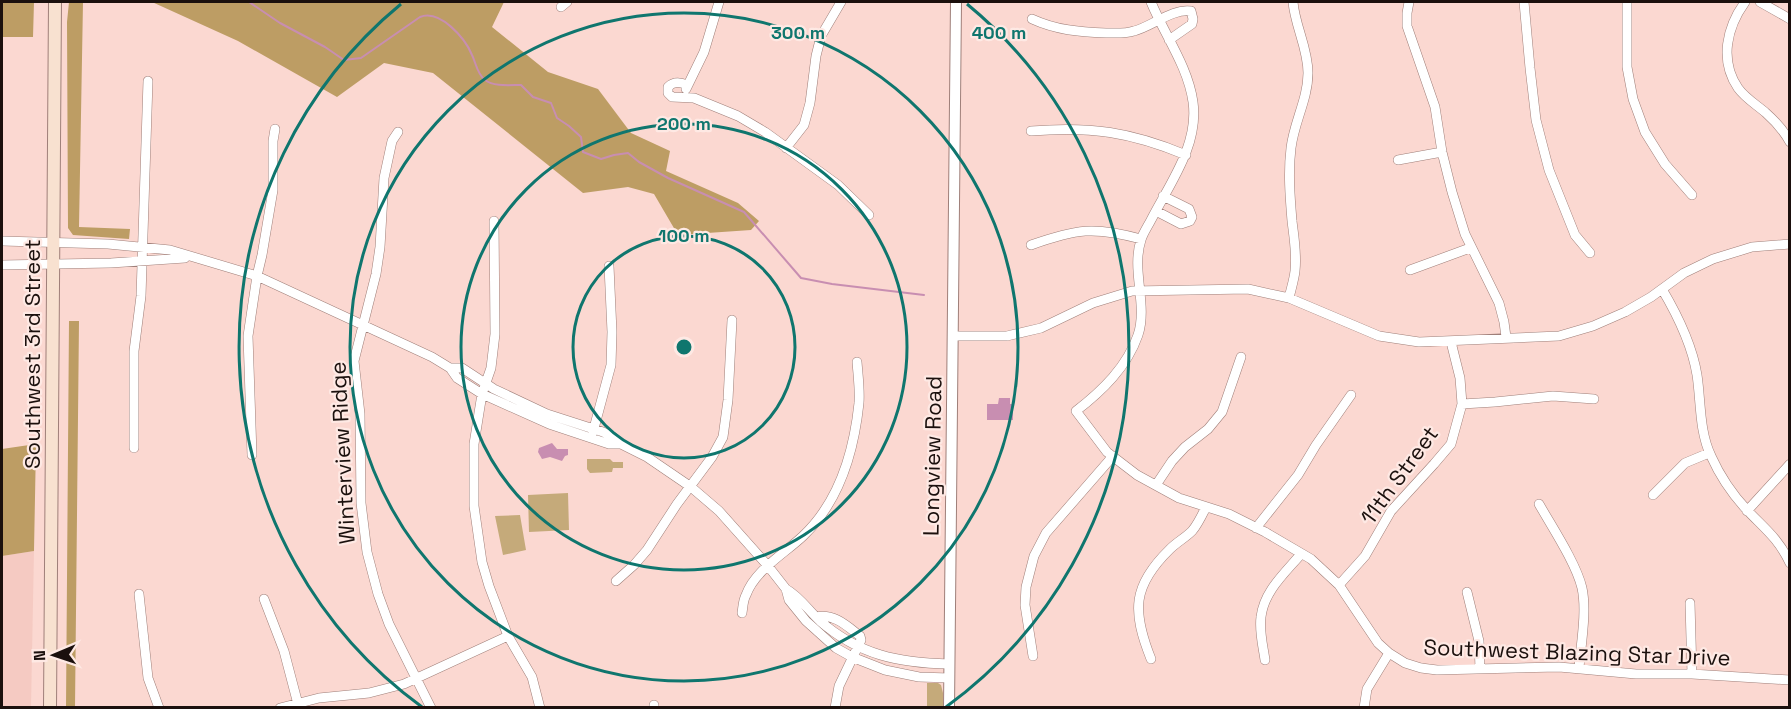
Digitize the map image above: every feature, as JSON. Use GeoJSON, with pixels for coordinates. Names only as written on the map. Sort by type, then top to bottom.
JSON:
{"type":"FeatureCollection","features":[{"type":"Feature","properties":{"kind":"main road","name":"Southwest 3rd Street"},"geometry":{"type":"LineString","coordinates":[[50,708],[55,2]]}},
{"type":"Feature","properties":{"kind":"street"},"geometry":{"type":"LineString","coordinates":[[719,2],[704,52],[687,85],[687,94],[738,116],[765,132],[837,184],[870,215]]}},
{"type":"Feature","properties":{"kind":"street"},"geometry":{"type":"LineString","coordinates":[[786,148],[804,125],[810,103],[820,36],[841,2]]}},
{"type":"Feature","properties":{"kind":"street","name":"Longview Road"},"geometry":{"type":"LineString","coordinates":[[949,708],[956,2]]}},
{"type":"Feature","properties":{"kind":"street"},"geometry":{"type":"LineString","coordinates":[[1139,291],[1137,260],[1141,239],[1186,154],[1192,132],[1193,102],[1184,72],[1151,2]]}},
{"type":"Feature","properties":{"kind":"street"},"geometry":{"type":"LineString","coordinates":[[1288,298],[1295,274],[1296,260],[1291,195],[1291,148],[1304,103],[1308,71],[1306,54],[1294,17],[1293,2]]}},
{"type":"Feature","properties":{"kind":"street"},"geometry":{"type":"LineString","coordinates":[[1409,2],[1407,26],[1435,107],[1442,152],[1452,192],[1470,248],[1499,303],[1506,337]]}},
{"type":"Feature","properties":{"kind":"street"},"geometry":{"type":"LineString","coordinates":[[1524,2],[1536,120],[1549,170],[1575,235],[1590,253]]}},
{"type":"Feature","properties":{"kind":"street"},"geometry":{"type":"LineString","coordinates":[[1627,2],[1627,68],[1633,99],[1645,132],[1665,164],[1692,195]]}},
{"type":"Feature","properties":{"kind":"street"},"geometry":{"type":"LineString","coordinates":[[1745,2],[1738,11],[1729,32],[1726,54],[1730,73],[1738,89],[1767,114],[1790,142]]}},
{"type":"Feature","properties":{"kind":"street"},"geometry":{"type":"LineString","coordinates":[[1760,2],[1790,19]]}},
{"type":"Feature","properties":{"kind":"street"},"geometry":{"type":"LineString","coordinates":[[1032,19],[1066,30],[1122,33],[1145,28],[1181,11],[1191,11],[1192,24],[1169,40]]}},
{"type":"Feature","properties":{"kind":"street"},"geometry":{"type":"LineString","coordinates":[[134,448],[134,351],[139,319],[143,248],[148,81]]}},
{"type":"Feature","properties":{"kind":"street"},"geometry":{"type":"LineString","coordinates":[[687,85],[681,82],[672,83],[668,87],[668,93],[672,97],[694,98]]}},
{"type":"Feature","properties":{"kind":"street"},"geometry":{"type":"LineString","coordinates":[[252,455],[248,336],[273,190],[275,129]]}},
{"type":"Feature","properties":{"kind":"street"},"geometry":{"type":"LineString","coordinates":[[1031,131],[1072,129],[1116,132],[1148,140],[1186,154]]}},
{"type":"Feature","properties":{"kind":"street","name":"Winterview Ridge"},"geometry":{"type":"LineString","coordinates":[[398,132],[392,141],[384,178],[376,274],[356,351],[354,370],[360,414],[361,503],[364,534],[378,594],[431,708]]}},
{"type":"Feature","properties":{"kind":"street"},"geometry":{"type":"LineString","coordinates":[[1398,160],[1442,152]]}},
{"type":"Feature","properties":{"kind":"street"},"geometry":{"type":"LineString","coordinates":[[1156,211],[1181,224],[1190,221],[1192,217],[1189,209],[1163,196]]}},
{"type":"Feature","properties":{"kind":"street"},"geometry":{"type":"LineString","coordinates":[[494,221],[495,334],[491,368],[482,394],[474,444],[474,506],[484,570],[489,586],[508,636],[532,676],[540,708]]}},
{"type":"Feature","properties":{"kind":"street"},"geometry":{"type":"LineString","coordinates":[[1031,245],[1062,234],[1089,230],[1120,233],[1141,239]]}},
{"type":"Feature","properties":{"kind":"street"},"geometry":{"type":"LineString","coordinates":[[2,241],[108,244],[170,250],[190,258],[257,276],[432,357],[450,368],[457,378],[482,394],[549,424],[613,437],[621,444],[648,457],[691,487],[719,512],[768,566],[786,589],[789,600],[806,621],[837,648],[852,657],[885,670],[949,678]]}},
{"type":"Feature","properties":{"kind":"street"},"geometry":{"type":"LineString","coordinates":[[953,336],[1007,336],[1041,328],[1093,303],[1132,291],[1248,289],[1288,298],[1379,336],[1419,342],[1559,336],[1593,326],[1625,312],[1684,273],[1713,259],[1752,247],[1790,244]]}},
{"type":"Feature","properties":{"kind":"street"},"geometry":{"type":"LineString","coordinates":[[1410,270],[1470,248]]}},
{"type":"Feature","properties":{"kind":"street"},"geometry":{"type":"LineString","coordinates":[[2,265],[111,263],[190,258]]}},
{"type":"Feature","properties":{"kind":"street"},"geometry":{"type":"LineString","coordinates":[[593,433],[611,365],[609,266]]}},
{"type":"Feature","properties":{"kind":"street"},"geometry":{"type":"LineString","coordinates":[[1662,289],[1689,345],[1696,372],[1701,416],[1709,453],[1731,492],[1747,511],[1774,536],[1790,563]]}},
{"type":"Feature","properties":{"kind":"street","name":"Southwest Blazing Star Drive"},"geometry":{"type":"LineString","coordinates":[[1139,291],[1141,313],[1138,333],[1128,355],[1097,395],[1076,411],[1107,452],[1137,475],[1179,498],[1229,514],[1311,559],[1339,585],[1378,643],[1405,663],[1420,668],[1559,667],[1636,674],[1692,674],[1790,680]]}},
{"type":"Feature","properties":{"kind":"street"},"geometry":{"type":"LineString","coordinates":[[616,581],[647,550],[712,457],[723,437],[728,400],[732,320]]}},
{"type":"Feature","properties":{"kind":"street","name":"11th Street"},"geometry":{"type":"LineString","coordinates":[[1339,585],[1365,556],[1391,511],[1451,444],[1462,404],[1461,378],[1451,342]]}},
{"type":"Feature","properties":{"kind":"street"},"geometry":{"type":"LineString","coordinates":[[1156,485],[1172,461],[1185,447],[1208,429],[1222,412],[1241,357]]}},
{"type":"Feature","properties":{"kind":"street"},"geometry":{"type":"LineString","coordinates":[[742,613],[746,594],[756,579],[803,536],[823,514],[842,478],[859,402],[857,362]]}},
{"type":"Feature","properties":{"kind":"street"},"geometry":{"type":"LineString","coordinates":[[450,368],[462,368],[486,384],[547,414],[593,433]]}},
{"type":"Feature","properties":{"kind":"street"},"geometry":{"type":"LineString","coordinates":[[1256,528],[1298,475],[1351,395]]}},
{"type":"Feature","properties":{"kind":"street"},"geometry":{"type":"LineString","coordinates":[[1462,404],[1553,396],[1594,399]]}},
{"type":"Feature","properties":{"kind":"street"},"geometry":{"type":"LineString","coordinates":[[1653,495],[1685,463],[1709,453]]}},
{"type":"Feature","properties":{"kind":"street"},"geometry":{"type":"LineString","coordinates":[[1033,656],[1025,605],[1026,587],[1034,556],[1046,533],[1113,456]]}},
{"type":"Feature","properties":{"kind":"street"},"geometry":{"type":"LineString","coordinates":[[1747,511],[1790,464]]}},
{"type":"Feature","properties":{"kind":"street"},"geometry":{"type":"LineString","coordinates":[[1539,504],[1574,568],[1582,589],[1579,668]]}},
{"type":"Feature","properties":{"kind":"street"},"geometry":{"type":"LineString","coordinates":[[1151,659],[1139,618],[1141,589],[1155,566],[1171,548],[1191,532],[1206,507]]}},
{"type":"Feature","properties":{"kind":"street"},"geometry":{"type":"LineString","coordinates":[[1265,660],[1260,619],[1264,602],[1272,587],[1301,554]]}},
{"type":"Feature","properties":{"kind":"street"},"geometry":{"type":"LineString","coordinates":[[786,589],[795,594],[837,634],[858,647],[892,659],[949,664]]}},
{"type":"Feature","properties":{"kind":"street"},"geometry":{"type":"LineString","coordinates":[[1467,592],[1479,641],[1480,669]]}},
{"type":"Feature","properties":{"kind":"street"},"geometry":{"type":"LineString","coordinates":[[139,594],[148,678],[159,708]]}},
{"type":"Feature","properties":{"kind":"street"},"geometry":{"type":"LineString","coordinates":[[264,599],[284,651],[298,705]]}},
{"type":"Feature","properties":{"kind":"street"},"geometry":{"type":"LineString","coordinates":[[1690,603],[1692,674]]}},
{"type":"Feature","properties":{"kind":"street"},"geometry":{"type":"LineString","coordinates":[[280,708],[319,698],[380,691],[417,679],[508,636]]}},
{"type":"Feature","properties":{"kind":"street"},"geometry":{"type":"LineString","coordinates":[[835,708],[839,686],[858,647]]}},
{"type":"Feature","properties":{"kind":"street"},"geometry":{"type":"LineString","coordinates":[[1364,708],[1367,688],[1389,653]]}},
{"type":"Feature","properties":{"kind":"shaded area"},"geometry":{"type":"Polygon","coordinates":[[[2,2],[34,2],[33,37],[2,37],[2,2]]]}},
{"type":"Feature","properties":{"kind":"shaded area"},"geometry":{"type":"Polygon","coordinates":[[[69,2],[83,2],[79,227],[130,229],[129,239],[73,235],[68,228],[67,22],[69,2]]]}},
{"type":"Feature","properties":{"kind":"shaded area"},"geometry":{"type":"Polygon","coordinates":[[[152,2],[504,2],[492,27],[548,72],[598,89],[631,133],[670,151],[666,171],[738,203],[759,221],[751,230],[678,235],[654,194],[628,187],[583,193],[433,73],[384,63],[337,97],[238,41],[152,2]]]}},
{"type":"Feature","properties":{"kind":"shaded area"},"geometry":{"type":"Polygon","coordinates":[[[69,321],[79,321],[75,708],[66,707],[69,321]]]}},
{"type":"Feature","properties":{"kind":"shaded area"},"geometry":{"type":"Polygon","coordinates":[[[999,398],[1010,398],[1010,404],[1013,404],[1013,420],[987,420],[987,404],[998,404],[999,398]]]}},
{"type":"Feature","properties":{"kind":"shaded area"},"geometry":{"type":"Polygon","coordinates":[[[552,443],[557,449],[568,449],[568,455],[562,461],[550,457],[542,459],[538,452],[539,448],[552,443]]]}},
{"type":"Feature","properties":{"kind":"shaded area"},"geometry":{"type":"Polygon","coordinates":[[[36,444],[34,551],[2,556],[2,449],[36,444]]]}},
{"type":"Feature","properties":{"kind":"shaded area"},"geometry":{"type":"Polygon","coordinates":[[[587,459],[610,459],[613,462],[623,462],[623,468],[613,468],[612,472],[590,473],[587,469],[587,459]]]}},
{"type":"Feature","properties":{"kind":"shaded area"},"geometry":{"type":"Polygon","coordinates":[[[568,493],[569,530],[529,532],[528,495],[568,493]]]}},
{"type":"Feature","properties":{"kind":"shaded area"},"geometry":{"type":"Polygon","coordinates":[[[520,515],[526,550],[503,555],[495,516],[520,515]]]}},
{"type":"Feature","properties":{"kind":"shaded area"},"geometry":{"type":"Polygon","coordinates":[[[34,551],[31,707],[2,708],[2,556],[34,551]]]}},
{"type":"Feature","properties":{"kind":"shaded area"},"geometry":{"type":"Polygon","coordinates":[[[927,683],[941,685],[943,707],[927,707],[927,683]]]}},
{"type":"Feature","properties":{"kind":"waterway"},"geometry":{"type":"LineString","coordinates":[[249,2],[344,60],[361,58],[420,17],[436,17],[458,33],[469,48],[482,78],[497,85],[521,85],[533,97],[551,103],[557,118],[581,137],[583,152],[601,159],[628,153],[639,162],[668,178],[744,212],[801,278],[924,295]]}}]}
